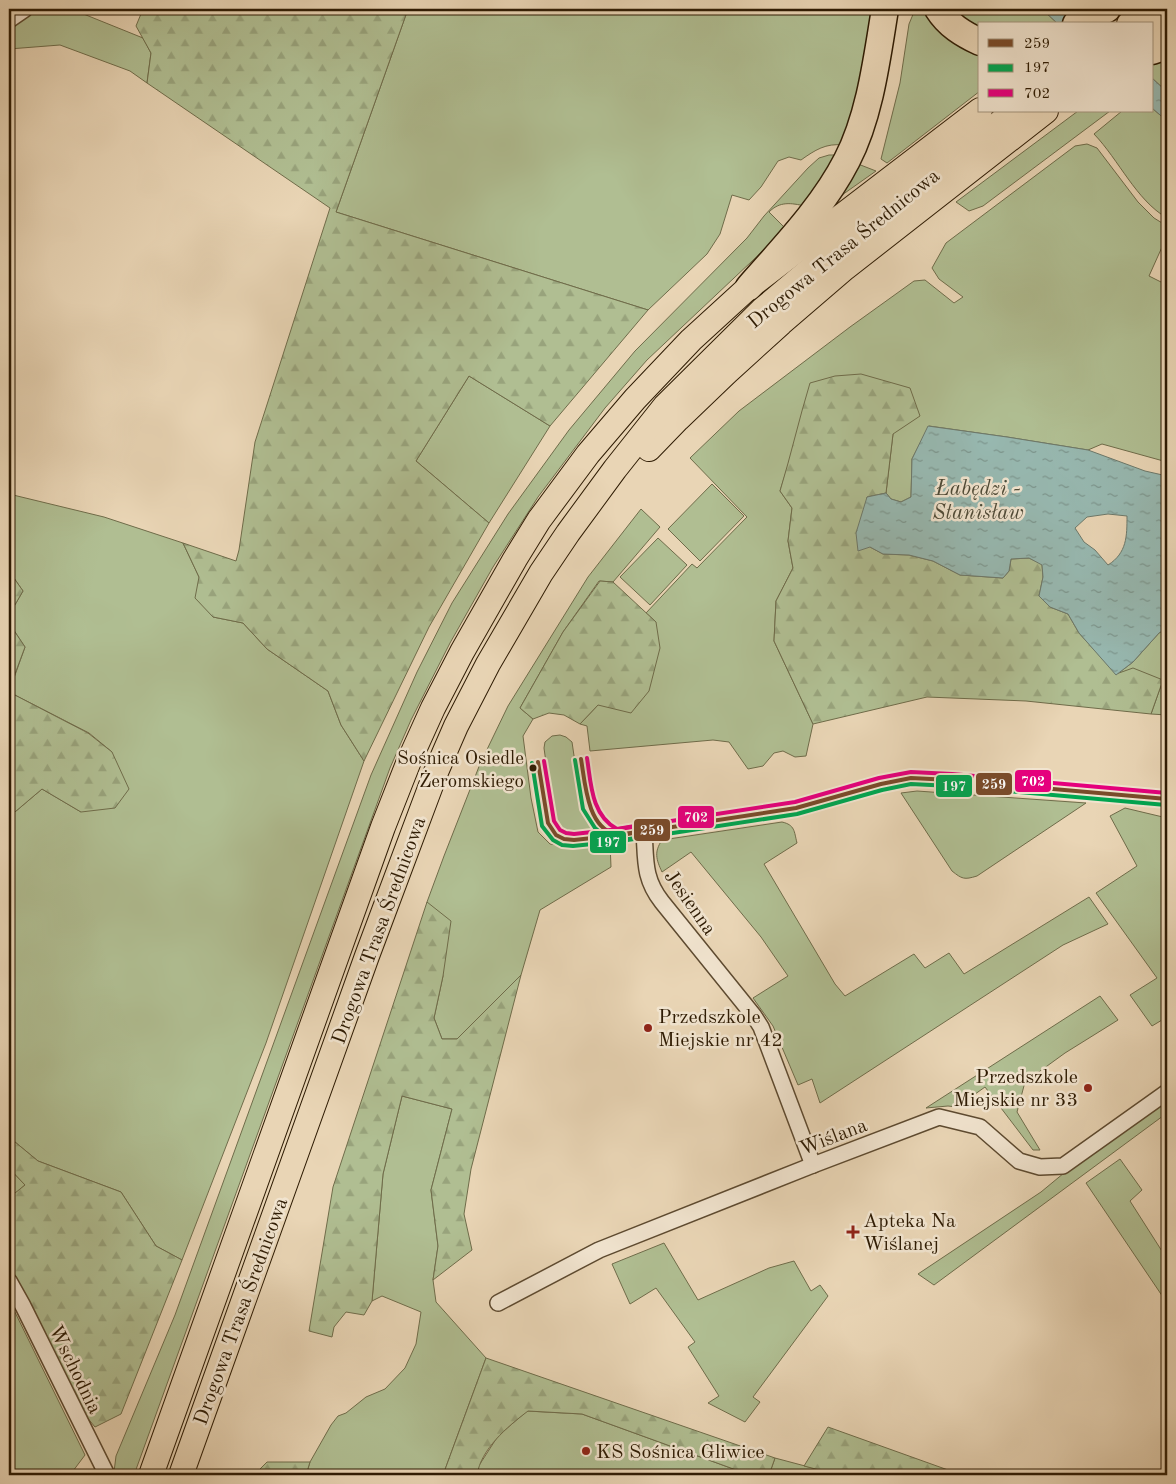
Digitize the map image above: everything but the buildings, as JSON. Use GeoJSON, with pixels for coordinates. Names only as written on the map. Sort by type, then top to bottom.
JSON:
{"type":"FeatureCollection","features":[{"type":"Feature","properties":{"kind":"highway"},"geometry":{"type":"LineString","coordinates":[[749,287],[806,232],[848,160],[863,119],[874,72],[885,9]]}},
{"type":"Feature","properties":{"kind":"highway"},"geometry":{"type":"LineString","coordinates":[[938,9],[943,17],[960,33],[978,41]]}},
{"type":"Feature","properties":{"kind":"highway"},"geometry":{"type":"LineString","coordinates":[[1080,22],[1107,9]]}},
{"type":"Feature","properties":{"kind":"highway"},"geometry":{"type":"LineString","coordinates":[[1154,50],[1167,46]]}},
{"type":"Feature","properties":{"kind":"main road"},"geometry":{"type":"LineString","coordinates":[[1097,22],[1114,9]]}},
{"type":"Feature","properties":{"kind":"main road"},"geometry":{"type":"LineString","coordinates":[[1132,22],[1149,9]]}},
{"type":"Feature","properties":{"kind":"main road"},"geometry":{"type":"LineString","coordinates":[[1154,30],[1167,20]]}},
{"type":"Feature","properties":{"kind":"main road","name":"Drogowa Trasa Średnicowa"},"geometry":{"type":"LineString","coordinates":[[806,232],[978,111]]}},
{"type":"Feature","properties":{"kind":"main road","name":"Drogowa Trasa Średnicowa"},"geometry":{"type":"LineString","coordinates":[[181,1475],[367,956],[436,772],[456,726],[488,664],[536,581],[568,533],[615,469],[666,406],[762,310],[794,282],[838,260],[1014,112]]}},
{"type":"Feature","properties":{"kind":"main road"},"geometry":{"type":"LineString","coordinates":[[838,260],[1045,112]]}},
{"type":"Feature","properties":{"kind":"main road","name":"Drogowa Trasa Średnicowa"},"geometry":{"type":"LineString","coordinates":[[152,1475],[383,827],[409,761],[433,708],[462,652],[515,559],[539,520],[582,461],[635,399],[678,353],[749,287]]}},
{"type":"Feature","properties":{"kind":"street"},"geometry":{"type":"LineString","coordinates":[[9,20],[24,9]]}},
{"type":"Feature","properties":{"kind":"street","name":"Jesienna"},"geometry":{"type":"LineString","coordinates":[[813,1165],[761,1027],[652,888],[647,874],[644,831],[796,808],[882,784],[911,778],[1167,800]]}},
{"type":"Feature","properties":{"kind":"street","name":"Wiślana"},"geometry":{"type":"LineString","coordinates":[[498,1303],[599,1250],[939,1117],[980,1127],[1019,1161],[1040,1167],[1063,1166],[1167,1092]]}},
{"type":"Feature","properties":{"kind":"street","name":"Wschodnia"},"geometry":{"type":"LineString","coordinates":[[9,1281],[107,1475]]}},
{"type":"Feature","properties":{"kind":"green space"},"geometry":{"type":"Polygon","coordinates":[[[33,9],[74,9],[143,38],[151,53],[147,83],[130,71],[60,45],[9,49],[9,27],[33,9]]]}},
{"type":"Feature","properties":{"kind":"green space"},"geometry":{"type":"Polygon","coordinates":[[[143,9],[408,9],[336,212],[648,310],[550,426],[469,376],[416,461],[489,523],[429,627],[364,761],[341,725],[328,691],[267,649],[243,623],[213,617],[195,598],[199,577],[183,543],[236,561],[255,442],[330,208],[147,83],[151,53],[136,26],[143,9]]]}},
{"type":"Feature","properties":{"kind":"green space"},"geometry":{"type":"Polygon","coordinates":[[[408,9],[877,9],[870,54],[843,145],[831,145],[821,148],[801,160],[789,157],[778,161],[761,187],[749,200],[732,195],[720,234],[707,254],[648,310],[336,212],[408,9]]]}},
{"type":"Feature","properties":{"kind":"green space"},"geometry":{"type":"Polygon","coordinates":[[[919,9],[925,10],[978,52],[978,93],[887,163],[881,159],[900,83],[909,24],[914,12],[919,9]]]}},
{"type":"Feature","properties":{"kind":"green space"},"geometry":{"type":"Polygon","coordinates":[[[947,9],[1042,9],[1056,22],[978,22],[978,32],[947,9]]]}},
{"type":"Feature","properties":{"kind":"green space"},"geometry":{"type":"Polygon","coordinates":[[[1167,59],[1167,92],[1154,80],[1154,62],[1167,59]]]}},
{"type":"Feature","properties":{"kind":"green space"},"geometry":{"type":"Polygon","coordinates":[[[1154,110],[1167,121],[1167,218],[1146,201],[1094,134],[1121,112],[1154,112],[1154,110]]]}},
{"type":"Feature","properties":{"kind":"green space"},"geometry":{"type":"Polygon","coordinates":[[[1077,112],[1109,112],[983,206],[969,211],[956,202],[1077,112]]]}},
{"type":"Feature","properties":{"kind":"green space"},"geometry":{"type":"Polygon","coordinates":[[[1087,144],[1097,148],[1138,202],[1154,218],[1167,226],[1167,236],[1149,276],[1167,285],[1167,462],[1102,444],[1088,450],[929,426],[912,459],[911,497],[901,502],[891,499],[886,493],[893,434],[790,459],[780,491],[792,508],[788,541],[793,568],[776,601],[774,641],[813,724],[806,756],[795,757],[783,751],[774,753],[763,766],[748,769],[729,742],[713,740],[590,751],[587,726],[580,724],[598,705],[656,622],[646,613],[692,564],[697,568],[747,517],[690,458],[739,411],[914,281],[925,280],[954,303],[963,297],[939,279],[932,268],[946,243],[1075,146],[1087,144]]]}},
{"type":"Feature","properties":{"kind":"green space"},"geometry":{"type":"Polygon","coordinates":[[[829,155],[840,155],[805,206],[782,204],[769,212],[786,229],[647,360],[605,408],[538,497],[493,567],[450,643],[411,720],[390,768],[134,1475],[115,1475],[116,1456],[175,1315],[371,775],[417,672],[452,603],[508,514],[569,430],[635,351],[747,238],[764,216],[808,168],[819,158],[829,155]]]}},
{"type":"Feature","properties":{"kind":"green space"},"geometry":{"type":"Polygon","coordinates":[[[858,164],[876,171],[842,195],[841,193],[858,164]]]}},
{"type":"Feature","properties":{"kind":"green space"},"geometry":{"type":"Polygon","coordinates":[[[861,374],[910,388],[920,416],[893,434],[886,493],[867,497],[870,547],[883,554],[909,555],[933,561],[960,575],[1003,578],[1009,571],[1011,559],[1029,558],[1042,564],[1043,577],[1039,596],[1050,607],[1068,614],[1079,633],[1116,674],[1133,668],[1163,680],[1151,714],[1026,701],[927,697],[813,724],[774,641],[776,601],[793,568],[788,541],[792,508],[780,491],[810,383],[835,376],[861,374]]]}},
{"type":"Feature","properties":{"kind":"green space"},"geometry":{"type":"Polygon","coordinates":[[[469,376],[550,426],[489,523],[416,461],[469,376]]]}},
{"type":"Feature","properties":{"kind":"green space"},"geometry":{"type":"Polygon","coordinates":[[[712,484],[744,516],[700,561],[668,529],[712,484]]]}},
{"type":"Feature","properties":{"kind":"green space"},"geometry":{"type":"Polygon","coordinates":[[[9,494],[104,517],[183,543],[199,577],[213,617],[243,623],[267,649],[328,691],[341,725],[364,761],[266,1043],[182,1260],[156,1246],[121,1192],[38,1161],[9,1137],[9,817],[42,789],[81,812],[112,752],[89,733],[9,692],[25,647],[9,623],[9,615],[23,591],[9,571],[9,525],[12,521],[9,518],[9,494]]]}},
{"type":"Feature","properties":{"kind":"green space"},"geometry":{"type":"Polygon","coordinates":[[[641,509],[660,527],[613,582],[599,581],[563,632],[520,708],[533,719],[523,736],[531,798],[538,832],[550,844],[570,847],[610,843],[611,867],[540,910],[521,975],[457,1039],[442,1039],[434,1018],[443,976],[427,902],[444,856],[480,764],[508,706],[588,577],[641,509]]]}},
{"type":"Feature","properties":{"kind":"green space"},"geometry":{"type":"Polygon","coordinates":[[[658,538],[687,565],[650,605],[620,577],[658,538]]]}},
{"type":"Feature","properties":{"kind":"green space"},"geometry":{"type":"Polygon","coordinates":[[[9,571],[23,591],[9,615],[9,571]]]}},
{"type":"Feature","properties":{"kind":"green space"},"geometry":{"type":"Polygon","coordinates":[[[600,581],[613,582],[656,622],[660,648],[649,691],[631,713],[598,705],[580,724],[564,715],[549,713],[533,719],[520,708],[563,632],[600,581]]]}},
{"type":"Feature","properties":{"kind":"green space"},"geometry":{"type":"Polygon","coordinates":[[[9,623],[25,647],[9,690],[9,623]]]}},
{"type":"Feature","properties":{"kind":"green space"},"geometry":{"type":"Polygon","coordinates":[[[1167,628],[1167,715],[1151,714],[1163,680],[1116,675],[1133,662],[1159,633],[1167,628]]]}},
{"type":"Feature","properties":{"kind":"green space"},"geometry":{"type":"Polygon","coordinates":[[[9,692],[88,733],[112,752],[129,789],[115,808],[81,812],[42,789],[9,817],[9,692]]]}},
{"type":"Feature","properties":{"kind":"green space"},"geometry":{"type":"Polygon","coordinates":[[[560,735],[572,742],[582,810],[600,835],[570,831],[559,826],[554,821],[544,748],[545,742],[552,736],[560,735]]]}},
{"type":"Feature","properties":{"kind":"green space"},"geometry":{"type":"Polygon","coordinates":[[[917,791],[1086,803],[977,876],[966,878],[952,871],[901,793],[917,791]]]}},
{"type":"Feature","properties":{"kind":"green space"},"geometry":{"type":"Polygon","coordinates":[[[1125,808],[1167,818],[1167,1017],[1152,1026],[1130,995],[1157,978],[1096,893],[1137,866],[1110,816],[1125,808]]]}},
{"type":"Feature","properties":{"kind":"green space"},"geometry":{"type":"Polygon","coordinates":[[[782,822],[792,827],[797,843],[764,864],[835,984],[845,996],[914,954],[925,968],[949,953],[964,974],[1089,897],[1108,924],[1063,945],[820,1103],[812,1079],[798,1085],[773,1026],[753,998],[788,976],[761,937],[691,852],[662,872],[657,856],[662,840],[782,822]]]}},
{"type":"Feature","properties":{"kind":"green space"},"geometry":{"type":"Polygon","coordinates":[[[427,902],[451,921],[443,976],[434,1018],[442,1039],[457,1039],[521,975],[471,1169],[464,1214],[472,1250],[433,1280],[438,1246],[431,1190],[452,1109],[402,1096],[383,1174],[372,1301],[364,1315],[346,1312],[334,1327],[332,1337],[309,1331],[333,1187],[427,902]]]}},
{"type":"Feature","properties":{"kind":"green space"},"geometry":{"type":"Polygon","coordinates":[[[1100,996],[1118,1020],[1065,1053],[1025,1082],[1017,1112],[1040,1150],[1033,1150],[985,1087],[957,1107],[926,1108],[1100,996]]]}},
{"type":"Feature","properties":{"kind":"green space"},"geometry":{"type":"Polygon","coordinates":[[[402,1096],[452,1109],[431,1190],[438,1246],[433,1280],[436,1302],[486,1358],[443,1475],[306,1475],[310,1462],[338,1416],[346,1413],[366,1397],[385,1389],[405,1368],[416,1344],[421,1312],[382,1296],[372,1301],[383,1174],[402,1096]]]}},
{"type":"Feature","properties":{"kind":"green space"},"geometry":{"type":"Polygon","coordinates":[[[1167,1098],[1167,1113],[934,1285],[918,1274],[1041,1192],[1070,1168],[1167,1098]]]}},
{"type":"Feature","properties":{"kind":"green space"},"geometry":{"type":"Polygon","coordinates":[[[9,1137],[38,1161],[121,1192],[156,1246],[182,1260],[121,1414],[95,1427],[85,1415],[9,1270],[9,1197],[25,1185],[9,1168],[9,1137]]]}},
{"type":"Feature","properties":{"kind":"green space"},"geometry":{"type":"Polygon","coordinates":[[[1120,1159],[1142,1190],[1130,1201],[1167,1259],[1167,1303],[1086,1183],[1120,1159]]]}},
{"type":"Feature","properties":{"kind":"green space"},"geometry":{"type":"Polygon","coordinates":[[[9,1168],[25,1185],[10,1198],[9,1197],[9,1168]]]}},
{"type":"Feature","properties":{"kind":"green space"},"geometry":{"type":"Polygon","coordinates":[[[664,1243],[698,1300],[769,1268],[794,1261],[811,1291],[820,1285],[828,1296],[753,1397],[760,1402],[745,1422],[708,1403],[719,1396],[688,1347],[695,1342],[656,1288],[630,1304],[612,1264],[664,1243]]]}},
{"type":"Feature","properties":{"kind":"green space"},"geometry":{"type":"Polygon","coordinates":[[[9,1300],[85,1455],[70,1475],[9,1475],[9,1300]]]}},
{"type":"Feature","properties":{"kind":"green space"},"geometry":{"type":"Polygon","coordinates":[[[486,1358],[775,1458],[769,1475],[750,1475],[582,1414],[528,1411],[496,1439],[479,1465],[477,1475],[443,1475],[486,1358]]]}},
{"type":"Feature","properties":{"kind":"green space","name":"KS Sośnica Gliwice"},"geometry":{"type":"Polygon","coordinates":[[[527,1411],[582,1414],[750,1475],[477,1475],[478,1467],[498,1436],[527,1411]]]}},
{"type":"Feature","properties":{"kind":"green space"},"geometry":{"type":"Polygon","coordinates":[[[828,1427],[962,1475],[839,1475],[804,1466],[828,1427]]]}},
{"type":"Feature","properties":{"kind":"green space","name":"KS Sośnica Gliwice"},"geometry":{"type":"Polygon","coordinates":[[[775,1458],[839,1475],[769,1475],[775,1458]]]}},
{"type":"Feature","properties":{"kind":"green space"},"geometry":{"type":"Polygon","coordinates":[[[267,1462],[310,1462],[306,1475],[254,1475],[267,1462]]]}},
{"type":"Feature","properties":{"kind":"water"},"geometry":{"type":"Polygon","coordinates":[[[1042,9],[1077,9],[1091,22],[1056,22],[1042,9]]]}},
{"type":"Feature","properties":{"kind":"water"},"geometry":{"type":"Polygon","coordinates":[[[1154,80],[1167,92],[1167,121],[1154,110],[1154,80]]]}},
{"type":"Feature","properties":{"kind":"water","name":"Łabędzi - Stanisław"},"geometry":{"type":"Polygon","coordinates":[[[928,426],[1088,450],[1145,471],[1167,476],[1167,628],[1159,633],[1133,662],[1116,675],[1079,633],[1068,614],[1050,607],[1039,596],[1043,577],[1042,565],[1029,558],[1011,559],[1009,571],[1003,578],[960,575],[933,561],[909,555],[883,554],[870,547],[858,551],[856,533],[867,497],[886,493],[891,499],[901,502],[911,497],[912,459],[928,426]],[[1108,514],[1087,517],[1075,528],[1084,542],[1095,550],[1108,565],[1119,555],[1125,544],[1127,516],[1108,514]]]}},
{"type":"Feature","properties":{"kind":"transit line","name":"702"},"geometry":{"type":"LineString","coordinates":[[587,758],[591,788],[602,816],[617,829],[641,825]]}},
{"type":"Feature","properties":{"kind":"transit line","name":"259"},"geometry":{"type":"LineString","coordinates":[[581,759],[586,791],[598,823],[606,830],[615,834],[642,831]]}},
{"type":"Feature","properties":{"kind":"transit line","name":"197"},"geometry":{"type":"LineString","coordinates":[[575,760],[583,809],[595,828],[615,841],[643,837]]}},
{"type":"Feature","properties":{"kind":"transit line","name":"702"},"geometry":{"type":"LineString","coordinates":[[544,761],[554,821],[560,830],[574,834],[619,829],[795,802],[879,778],[911,772],[1167,793]]}},
{"type":"Feature","properties":{"kind":"transit line","name":"259"},"geometry":{"type":"LineString","coordinates":[[538,762],[548,823],[556,835],[564,839],[574,840],[620,835],[796,808],[881,784],[911,778],[1167,799]]}},
{"type":"Feature","properties":{"kind":"transit line","name":"197"},"geometry":{"type":"LineString","coordinates":[[532,763],[542,826],[553,840],[562,845],[573,846],[621,841],[797,814],[882,790],[911,784],[1166,805]]}},
{"type":"Feature","properties":{"kind":"place","name":"Sośnica Osiedle Żeromskiego"},"geometry":{"type":"Point","coordinates":[533,768]}},
{"type":"Feature","properties":{"kind":"place","name":"Przedszkole Miejskie nr 42"},"geometry":{"type":"Point","coordinates":[648,1028]}},
{"type":"Feature","properties":{"kind":"place","name":"Przedszkole Miejskie nr 33"},"geometry":{"type":"Point","coordinates":[1088,1088]}},
{"type":"Feature","properties":{"kind":"place","name":"Apteka Na Wiślanej"},"geometry":{"type":"Point","coordinates":[853,1232]}},
{"type":"Feature","properties":{"kind":"place","name":"KS Sośnica Gliwice"},"geometry":{"type":"Point","coordinates":[586,1451]}}]}
